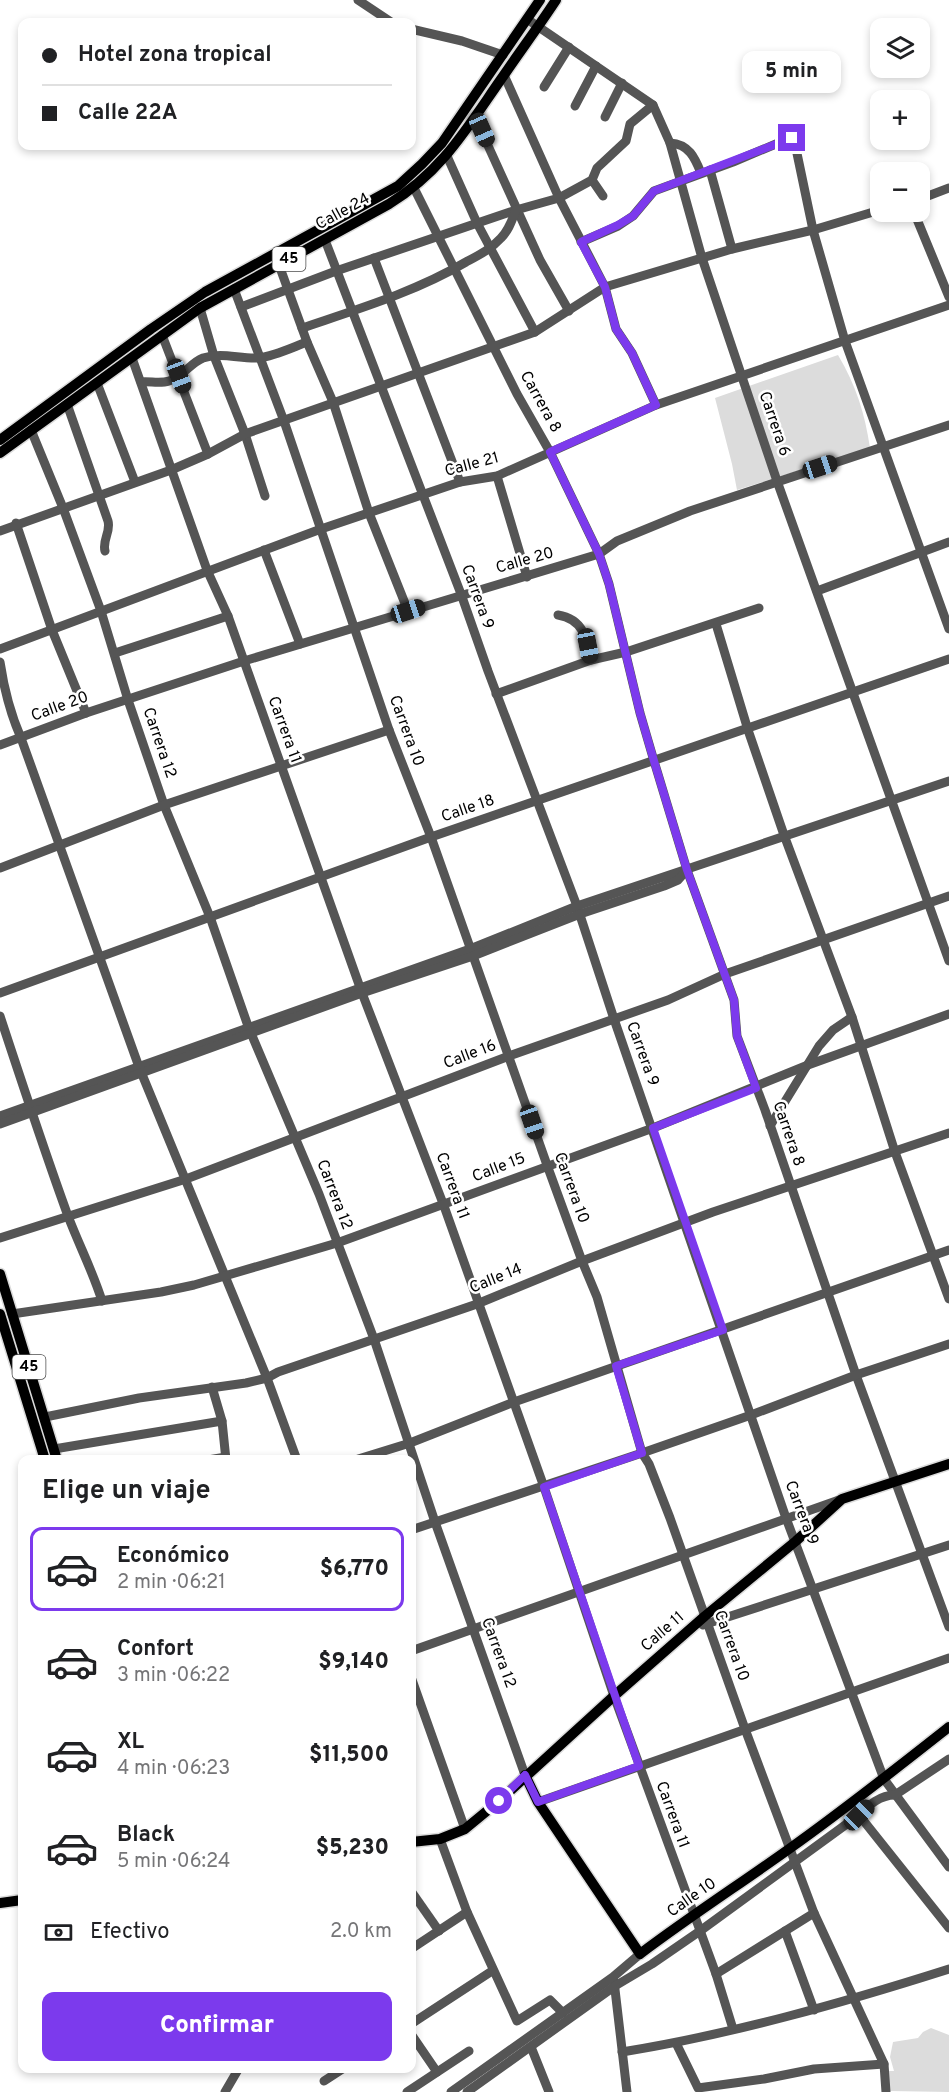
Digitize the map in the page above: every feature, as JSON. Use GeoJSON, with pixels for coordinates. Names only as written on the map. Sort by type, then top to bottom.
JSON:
{"type":"FeatureCollection","features":[{"type":"Feature","properties":{"kind":"main road","name":"Calle 24"},"geometry":{"type":"LineString","coordinates":[[0,440],[125,347],[205,292],[398,186],[442,143],[540,0]]}},
{"type":"Feature","properties":{"kind":"main road","name":"Calle 24"},"geometry":{"type":"LineString","coordinates":[[0,453],[200,308],[325,240],[414,188],[447,156],[556,0]]}},
{"type":"Feature","properties":{"kind":"main road","name":"45"},"geometry":{"type":"LineString","coordinates":[[0,1274],[56,1454]]}},
{"type":"Feature","properties":{"kind":"main road","name":"45"},"geometry":{"type":"LineString","coordinates":[[0,1314],[43,1455]]}},
{"type":"Feature","properties":{"kind":"main road","name":"Calle 11"},"geometry":{"type":"LineString","coordinates":[[416,1841],[440,1839],[465,1829],[689,1630],[706,1620],[842,1499],[949,1464]]}},
{"type":"Feature","properties":{"kind":"main road","name":"Calle 10"},"geometry":{"type":"LineString","coordinates":[[640,1954],[693,1914],[789,1849],[884,1779],[949,1727]]}},
{"type":"Feature","properties":{"kind":"main road","name":"Carrera 12"},"geometry":{"type":"LineString","coordinates":[[525,1775],[538,1802],[640,1954]]}},
{"type":"Feature","properties":{"kind":"main road"},"geometry":{"type":"LineString","coordinates":[[0,1903],[18,1901]]}},
{"type":"Feature","properties":{"kind":"street"},"geometry":{"type":"LineString","coordinates":[[358,0],[385,18]]}},
{"type":"Feature","properties":{"kind":"street"},"geometry":{"type":"LineString","coordinates":[[241,307],[336,271],[516,210],[559,198],[592,180],[597,168],[626,141],[630,123],[653,105],[527,19]]}},
{"type":"Feature","properties":{"kind":"street"},"geometry":{"type":"LineString","coordinates":[[416,30],[462,41],[503,55]]}},
{"type":"Feature","properties":{"kind":"street"},"geometry":{"type":"LineString","coordinates":[[544,87],[569,47]]}},
{"type":"Feature","properties":{"kind":"street"},"geometry":{"type":"LineString","coordinates":[[575,106],[596,66]]}},
{"type":"Feature","properties":{"kind":"street"},"geometry":{"type":"LineString","coordinates":[[504,75],[559,198],[605,287],[616,329],[632,353],[656,405]]}},
{"type":"Feature","properties":{"kind":"street"},"geometry":{"type":"LineString","coordinates":[[605,117],[622,83]]}},
{"type":"Feature","properties":{"kind":"street","name":"Carrera 6"},"geometry":{"type":"LineString","coordinates":[[653,105],[670,143],[702,258],[777,481],[949,962]]}},
{"type":"Feature","properties":{"kind":"street"},"geometry":{"type":"LineString","coordinates":[[475,117],[540,260],[569,311]]}},
{"type":"Feature","properties":{"kind":"street"},"geometry":{"type":"LineString","coordinates":[[581,242],[633,216],[654,191],[790,138],[794,139],[813,230],[845,341],[949,629]]}},
{"type":"Feature","properties":{"kind":"street"},"geometry":{"type":"LineString","coordinates":[[670,143],[685,147],[706,172],[732,249]]}},
{"type":"Feature","properties":{"kind":"street"},"geometry":{"type":"LineString","coordinates":[[447,156],[477,224],[535,332]]}},
{"type":"Feature","properties":{"kind":"street"},"geometry":{"type":"LineString","coordinates":[[592,180],[603,196]]}},
{"type":"Feature","properties":{"kind":"street","name":"Carrera 8"},"geometry":{"type":"LineString","coordinates":[[414,188],[517,394],[550,452],[599,554],[609,584],[654,761],[687,870],[734,1000],[737,1036],[856,1375],[949,1628]]}},
{"type":"Feature","properties":{"kind":"street"},"geometry":{"type":"LineString","coordinates":[[930,195],[949,188]]}},
{"type":"Feature","properties":{"kind":"street"},"geometry":{"type":"LineString","coordinates":[[302,328],[389,299],[454,269],[490,248],[507,230],[516,210]]}},
{"type":"Feature","properties":{"kind":"street"},"geometry":{"type":"LineString","coordinates":[[0,531],[16,523],[171,470],[245,434],[535,332],[605,287],[732,249],[813,230],[870,213]]}},
{"type":"Feature","properties":{"kind":"street"},"geometry":{"type":"LineString","coordinates":[[918,222],[949,297]]}},
{"type":"Feature","properties":{"kind":"street","name":"Carrera 9"},"geometry":{"type":"LineString","coordinates":[[325,240],[461,594],[496,694],[578,910],[786,1518],[884,1779],[945,1853],[949,1867]]}},
{"type":"Feature","properties":{"kind":"street"},"geometry":{"type":"LineString","coordinates":[[374,258],[460,482]]}},
{"type":"Feature","properties":{"kind":"street"},"geometry":{"type":"LineString","coordinates":[[279,265],[307,342],[333,402],[369,513],[408,611]]}},
{"type":"Feature","properties":{"kind":"street","name":"Carrera 10"},"geometry":{"type":"LineString","coordinates":[[234,289],[284,421],[389,730],[431,837],[547,1166],[597,1297],[642,1453],[650,1464],[814,1913],[884,2064],[886,2092]]}},
{"type":"Feature","properties":{"kind":"street","name":"Calle 21"},"geometry":{"type":"LineString","coordinates":[[0,649],[321,529],[460,482],[496,476],[656,405],[949,305]]}},
{"type":"Feature","properties":{"kind":"street"},"geometry":{"type":"LineString","coordinates":[[200,308],[214,356],[245,434],[265,496]]}},
{"type":"Feature","properties":{"kind":"street"},"geometry":{"type":"LineString","coordinates":[[162,334],[208,454]]}},
{"type":"Feature","properties":{"kind":"street"},"geometry":{"type":"LineString","coordinates":[[141,382],[169,381],[179,376],[195,362],[214,356],[260,357],[307,342]]}},
{"type":"Feature","properties":{"kind":"street","name":"Carrera 11"},"geometry":{"type":"LineString","coordinates":[[132,358],[207,570],[228,616],[362,990],[444,1206],[544,1487],[614,1696],[716,1974],[733,2029]]}},
{"type":"Feature","properties":{"kind":"street"},"geometry":{"type":"LineString","coordinates":[[97,383],[135,482]]}},
{"type":"Feature","properties":{"kind":"street"},"geometry":{"type":"LineString","coordinates":[[68,404],[110,529],[104,546],[105,551]]}},
{"type":"Feature","properties":{"kind":"street","name":"Calle 20"},"geometry":{"type":"LineString","coordinates":[[0,745],[86,713],[244,661],[599,554],[617,541],[680,515],[949,425]]}},
{"type":"Feature","properties":{"kind":"street","name":"Carrera 12"},"geometry":{"type":"LineString","coordinates":[[31,430],[101,611],[164,806],[210,917],[250,1030],[320,1194],[414,1455]]}},
{"type":"Feature","properties":{"kind":"street"},"geometry":{"type":"LineString","coordinates":[[496,476],[527,577]]}},
{"type":"Feature","properties":{"kind":"street"},"geometry":{"type":"LineString","coordinates":[[16,523],[52,630],[86,713]]}},
{"type":"Feature","properties":{"kind":"street"},"geometry":{"type":"LineString","coordinates":[[817,591],[949,542]]}},
{"type":"Feature","properties":{"kind":"street"},"geometry":{"type":"LineString","coordinates":[[264,550],[300,644]]}},
{"type":"Feature","properties":{"kind":"street"},"geometry":{"type":"LineString","coordinates":[[496,694],[591,660],[626,652],[759,608]]}},
{"type":"Feature","properties":{"kind":"street"},"geometry":{"type":"LineString","coordinates":[[558,615],[568,617],[577,623],[584,634],[591,660]]}},
{"type":"Feature","properties":{"kind":"street"},"geometry":{"type":"LineString","coordinates":[[115,653],[228,616]]}},
{"type":"Feature","properties":{"kind":"street"},"geometry":{"type":"LineString","coordinates":[[716,624],[748,730],[784,835],[852,1017],[895,1152],[949,1299]]}},
{"type":"Feature","properties":{"kind":"street","name":"Calle 18"},"geometry":{"type":"LineString","coordinates":[[0,993],[431,837],[748,730],[853,691],[949,659]]}},
{"type":"Feature","properties":{"kind":"street"},"geometry":{"type":"LineString","coordinates":[[0,662],[11,715],[141,1070],[267,1378],[295,1455]]}},
{"type":"Feature","properties":{"kind":"street"},"geometry":{"type":"LineString","coordinates":[[0,868],[164,806],[389,730]]}},
{"type":"Feature","properties":{"kind":"street"},"geometry":{"type":"LineString","coordinates":[[0,1116],[30,1109],[471,952],[578,910],[784,835],[891,802],[949,781]]}},
{"type":"Feature","properties":{"kind":"street","name":"Calle 16"},"geometry":{"type":"LineString","coordinates":[[0,1238],[186,1179],[509,1056],[668,1000],[725,974],[949,896]]}},
{"type":"Feature","properties":{"kind":"street","name":"Calle 15"},"geometry":{"type":"LineString","coordinates":[[12,1314],[161,1293],[226,1277],[337,1244],[653,1128],[808,1065],[949,1014]]}},
{"type":"Feature","properties":{"kind":"street"},"geometry":{"type":"LineString","coordinates":[[0,1016],[30,1109],[102,1301]]}},
{"type":"Feature","properties":{"kind":"street"},"geometry":{"type":"LineString","coordinates":[[770,1126],[819,1046],[852,1017]]}},
{"type":"Feature","properties":{"kind":"street"},"geometry":{"type":"LineString","coordinates":[[0,1124],[30,1109]]}},
{"type":"Feature","properties":{"kind":"street","name":"Calle 14"},"geometry":{"type":"LineString","coordinates":[[45,1417],[123,1401],[267,1378],[278,1372],[477,1304],[686,1222],[949,1133]]}},
{"type":"Feature","properties":{"kind":"street"},"geometry":{"type":"LineString","coordinates":[[371,1455],[410,1443],[514,1402],[949,1250]]}},
{"type":"Feature","properties":{"kind":"street"},"geometry":{"type":"LineString","coordinates":[[416,1528],[544,1487],[949,1344]]}},
{"type":"Feature","properties":{"kind":"street"},"geometry":{"type":"LineString","coordinates":[[212,1387],[222,1421],[226,1455]]}},
{"type":"Feature","properties":{"kind":"street"},"geometry":{"type":"LineString","coordinates":[[56,1454],[222,1421]]}},
{"type":"Feature","properties":{"kind":"street","name":"Carrera 12"},"geometry":{"type":"LineString","coordinates":[[416,1462],[525,1775]]}},
{"type":"Feature","properties":{"kind":"street"},"geometry":{"type":"LineString","coordinates":[[416,1649],[842,1499]]}},
{"type":"Feature","properties":{"kind":"street"},"geometry":{"type":"LineString","coordinates":[[706,1620],[814,1590],[922,1556],[949,1545]]}},
{"type":"Feature","properties":{"kind":"street"},"geometry":{"type":"LineString","coordinates":[[538,1802],[949,1658]]}},
{"type":"Feature","properties":{"kind":"street"},"geometry":{"type":"LineString","coordinates":[[416,1691],[465,1829]]}},
{"type":"Feature","properties":{"kind":"street","name":"Calle 10"},"geometry":{"type":"LineString","coordinates":[[451,2092],[563,2013],[614,1982],[652,1964],[795,1863],[870,1805],[882,1797],[895,1795],[949,1759]]}},
{"type":"Feature","properties":{"kind":"street"},"geometry":{"type":"LineString","coordinates":[[859,1815],[949,1928]]}},
{"type":"Feature","properties":{"kind":"street"},"geometry":{"type":"LineString","coordinates":[[440,1839],[472,1924],[517,2021],[550,2000],[563,2013]]}},
{"type":"Feature","properties":{"kind":"street"},"geometry":{"type":"LineString","coordinates":[[416,1898],[439,1931]]}},
{"type":"Feature","properties":{"kind":"street"},"geometry":{"type":"LineString","coordinates":[[416,1946],[467,1912]]}},
{"type":"Feature","properties":{"kind":"street"},"geometry":{"type":"LineString","coordinates":[[716,1974],[814,1913]]}},
{"type":"Feature","properties":{"kind":"street"},"geometry":{"type":"LineString","coordinates":[[785,1931],[814,2010]]}},
{"type":"Feature","properties":{"kind":"street","name":"Calle 10"},"geometry":{"type":"LineString","coordinates":[[467,2092],[531,2047],[614,1982],[640,1954]]}},
{"type":"Feature","properties":{"kind":"street"},"geometry":{"type":"LineString","coordinates":[[622,2052],[676,2043],[814,2010],[949,1969]]}},
{"type":"Feature","properties":{"kind":"street"},"geometry":{"type":"LineString","coordinates":[[416,2021],[492,1971]]}},
{"type":"Feature","properties":{"kind":"street"},"geometry":{"type":"LineString","coordinates":[[614,1982],[627,2092]]}},
{"type":"Feature","properties":{"kind":"street"},"geometry":{"type":"LineString","coordinates":[[416,2041],[437,2072]]}},
{"type":"Feature","properties":{"kind":"street"},"geometry":{"type":"LineString","coordinates":[[676,2043],[698,2088],[814,2069],[884,2064]]}},
{"type":"Feature","properties":{"kind":"street"},"geometry":{"type":"LineString","coordinates":[[531,2047],[549,2092]]}},
{"type":"Feature","properties":{"kind":"street"},"geometry":{"type":"LineString","coordinates":[[407,2092],[469,2051]]}},
{"type":"Feature","properties":{"kind":"street"},"geometry":{"type":"LineString","coordinates":[[225,2092],[236,2073]]}},
{"type":"Feature","properties":{"kind":"street"},"geometry":{"type":"LineString","coordinates":[[324,2081],[336,2073]]}},
{"type":"Feature","properties":{"kind":"shaded area"},"geometry":{"type":"Polygon","coordinates":[[[838,355],[859,400],[870,448],[737,490],[715,398],[838,355]]]}},
{"type":"Feature","properties":{"kind":"shaded area"},"geometry":{"type":"Polygon","coordinates":[[[931,2028],[949,2035],[949,2092],[889,2091],[887,2071],[894,2071],[890,2057],[893,2042],[918,2038],[931,2028]]]}},
{"type":"Feature","properties":{"kind":"route"},"geometry":{"type":"LineString","coordinates":[[499,1801],[525,1775],[538,1802],[639,1766],[544,1487],[642,1453],[616,1366],[723,1330],[653,1128],[756,1088],[737,1036],[734,1000],[687,870],[654,761],[609,584],[599,554],[550,452],[656,405],[632,353],[616,329],[605,287],[581,242],[633,216],[654,191],[792,138]]}}]}
